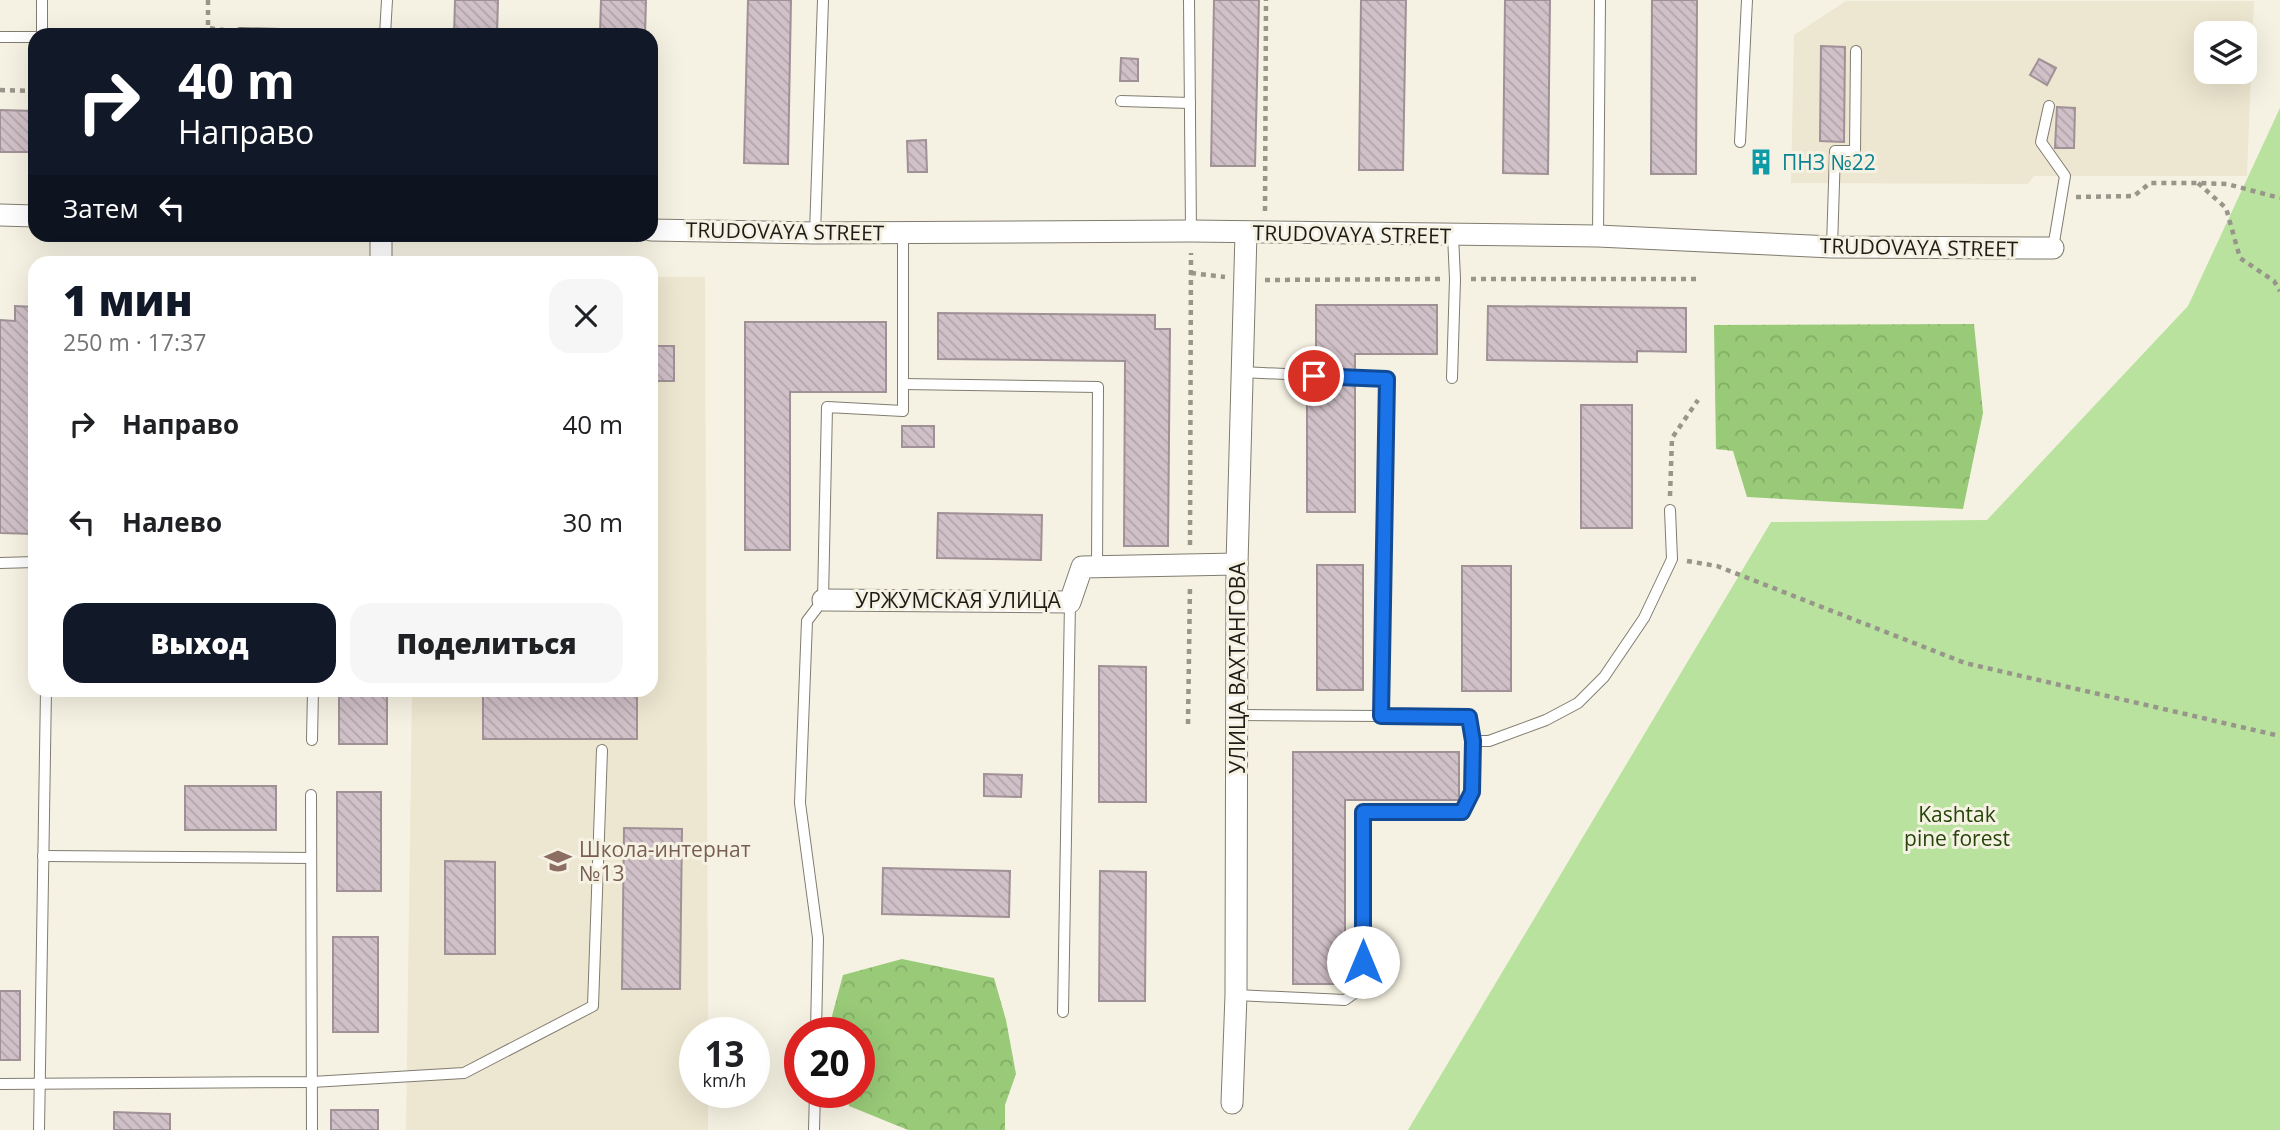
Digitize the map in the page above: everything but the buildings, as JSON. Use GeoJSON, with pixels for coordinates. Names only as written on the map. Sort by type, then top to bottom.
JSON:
{"type":"FeatureCollection","features":[{"type":"Feature","properties":{"kind":"street"},"geometry":{"type":"LineString","coordinates":[[0,215],[28,216]]}},
{"type":"Feature","properties":{"kind":"street","name":"TRUDOVAYA STREET"},"geometry":{"type":"LineString","coordinates":[[658,230],[815,233],[1191,231],[1598,236],[1832,247],[2053,248]]}},
{"type":"Feature","properties":{"kind":"street","name":"УЛИЦА ВАХТАНГОВА"},"geometry":{"type":"LineString","coordinates":[[1231,1103],[1236,995],[1237,565],[1242,372],[1256,233]]}},
{"type":"Feature","properties":{"kind":"street"},"geometry":{"type":"LineString","coordinates":[[1097,567],[1237,565]]}},
{"type":"Feature","properties":{"kind":"street","name":"УРЖУМСКАЯ УЛИЦА"},"geometry":{"type":"LineString","coordinates":[[823,600],[1070,602],[1082,567],[1097,567]]}},
{"type":"Feature","properties":{"kind":"lane"},"geometry":{"type":"LineString","coordinates":[[42,0],[42,28]]}},
{"type":"Feature","properties":{"kind":"lane"},"geometry":{"type":"LineString","coordinates":[[385,28],[387,0]]}},
{"type":"Feature","properties":{"kind":"lane"},"geometry":{"type":"LineString","coordinates":[[815,233],[823,0]]}},
{"type":"Feature","properties":{"kind":"lane"},"geometry":{"type":"LineString","coordinates":[[1189,0],[1191,231]]}},
{"type":"Feature","properties":{"kind":"lane"},"geometry":{"type":"LineString","coordinates":[[1598,236],[1600,0]]}},
{"type":"Feature","properties":{"kind":"lane"},"geometry":{"type":"LineString","coordinates":[[1740,142],[1747,0]]}},
{"type":"Feature","properties":{"kind":"lane"},"geometry":{"type":"LineString","coordinates":[[0,37],[28,37]]}},
{"type":"Feature","properties":{"kind":"lane"},"geometry":{"type":"LineString","coordinates":[[1832,247],[1835,151],[1855,150],[1856,51]]}},
{"type":"Feature","properties":{"kind":"lane"},"geometry":{"type":"LineString","coordinates":[[1121,102],[1190,103]]}},
{"type":"Feature","properties":{"kind":"lane"},"geometry":{"type":"LineString","coordinates":[[2049,106],[2041,142],[2065,176],[2053,248]]}},
{"type":"Feature","properties":{"kind":"lane"},"geometry":{"type":"LineString","coordinates":[[816,1017],[818,939],[800,803],[807,621],[823,600],[827,407],[903,411],[903,233]]}},
{"type":"Feature","properties":{"kind":"lane"},"geometry":{"type":"LineString","coordinates":[[1452,378],[1455,279],[1453,235]]}},
{"type":"Feature","properties":{"kind":"lane"},"geometry":{"type":"LineString","coordinates":[[1242,372],[1387,379],[1381,716]]}},
{"type":"Feature","properties":{"kind":"lane"},"geometry":{"type":"LineString","coordinates":[[903,384],[1098,387],[1097,567]]}},
{"type":"Feature","properties":{"kind":"lane"},"geometry":{"type":"LineString","coordinates":[[1473,741],[1489,741],[1546,720],[1578,703],[1604,677],[1644,618],[1672,559],[1670,510]]}},
{"type":"Feature","properties":{"kind":"lane"},"geometry":{"type":"LineString","coordinates":[[0,563],[28,562]]}},
{"type":"Feature","properties":{"kind":"lane"},"geometry":{"type":"LineString","coordinates":[[1063,1012],[1070,602]]}},
{"type":"Feature","properties":{"kind":"lane"},"geometry":{"type":"LineString","coordinates":[[39,1130],[46,697]]}},
{"type":"Feature","properties":{"kind":"lane"},"geometry":{"type":"LineString","coordinates":[[312,740],[313,697]]}},
{"type":"Feature","properties":{"kind":"lane"},"geometry":{"type":"LineString","coordinates":[[1236,995],[1345,1000],[1363,987],[1363,812],[1462,812],[1472,792],[1473,741],[1469,717],[1238,715]]}},
{"type":"Feature","properties":{"kind":"lane"},"geometry":{"type":"LineString","coordinates":[[0,1084],[312,1082],[464,1073],[593,1006],[602,750]]}},
{"type":"Feature","properties":{"kind":"lane"},"geometry":{"type":"LineString","coordinates":[[311,795],[312,1130]]}},
{"type":"Feature","properties":{"kind":"lane"},"geometry":{"type":"LineString","coordinates":[[43,856],[311,858]]}},
{"type":"Feature","properties":{"kind":"lane"},"geometry":{"type":"LineString","coordinates":[[814,1130],[815,1108]]}},
{"type":"Feature","properties":{"kind":"path"},"geometry":{"type":"LineString","coordinates":[[208,0],[208,28]]}},
{"type":"Feature","properties":{"kind":"path"},"geometry":{"type":"LineString","coordinates":[[1256,233],[1266,0]]}},
{"type":"Feature","properties":{"kind":"path"},"geometry":{"type":"LineString","coordinates":[[0,90],[28,91]]}},
{"type":"Feature","properties":{"kind":"path"},"geometry":{"type":"LineString","coordinates":[[2061,197],[2134,196],[2150,183],[2198,183],[2227,184],[2280,198]]}},
{"type":"Feature","properties":{"kind":"path"},"geometry":{"type":"LineString","coordinates":[[2198,183],[2226,208],[2240,258],[2274,281],[2280,291]]}},
{"type":"Feature","properties":{"kind":"path"},"geometry":{"type":"LineString","coordinates":[[1188,724],[1191,231]]}},
{"type":"Feature","properties":{"kind":"path"},"geometry":{"type":"LineString","coordinates":[[1670,510],[1672,438],[1698,400]]}},
{"type":"Feature","properties":{"kind":"path"},"geometry":{"type":"LineString","coordinates":[[1672,559],[1717,566],[1965,663],[2280,736]]}},
{"type":"Feature","properties":{"kind":"shaded area"},"geometry":{"type":"Polygon","coordinates":[[[1846,1],[2254,1],[2253,21],[2194,21],[2194,84],[2251,84],[2247,176],[2034,176],[2028,184],[1791,183],[1794,35],[1846,1]]]}},
{"type":"Feature","properties":{"kind":"shaded area","name":"Школа-интернат №13"},"geometry":{"type":"Polygon","coordinates":[[[658,277],[705,277],[708,1017],[679,1017],[679,1108],[708,1108],[708,1130],[406,1130],[412,697],[658,697],[658,277]]]}},
{"type":"Feature","properties":{"kind":"green space","name":"Kashtak pine forest"},"geometry":{"type":"Polygon","coordinates":[[[2280,108],[2280,1130],[1408,1130],[1771,522],[1987,520],[2188,306],[2280,108]]]}},
{"type":"Feature","properties":{"kind":"green space"},"geometry":{"type":"Polygon","coordinates":[[[1974,324],[1983,413],[1963,509],[1747,497],[1733,451],[1716,449],[1714,325],[1974,324]]]}},
{"type":"Feature","properties":{"kind":"green space"},"geometry":{"type":"Polygon","coordinates":[[[902,959],[994,978],[1006,1020],[1016,1074],[1005,1105],[1005,1130],[908,1130],[854,1108],[875,1108],[875,1017],[832,1017],[843,975],[902,959]]]}},
{"type":"Feature","properties":{"kind":"place","name":"ПНЗ №22"},"geometry":{"type":"Point","coordinates":[1761,162]}},
{"type":"Feature","properties":{"kind":"place","name":"Школа-интернат №13"},"geometry":{"type":"Point","coordinates":[558,861]}},
{"type":"Feature","properties":{"kind":"route"},"geometry":{"type":"LineString","coordinates":[[1314,376],[1387,379],[1381,716],[1469,717],[1473,741],[1472,792],[1462,812],[1363,812],[1363,962]]}}]}
